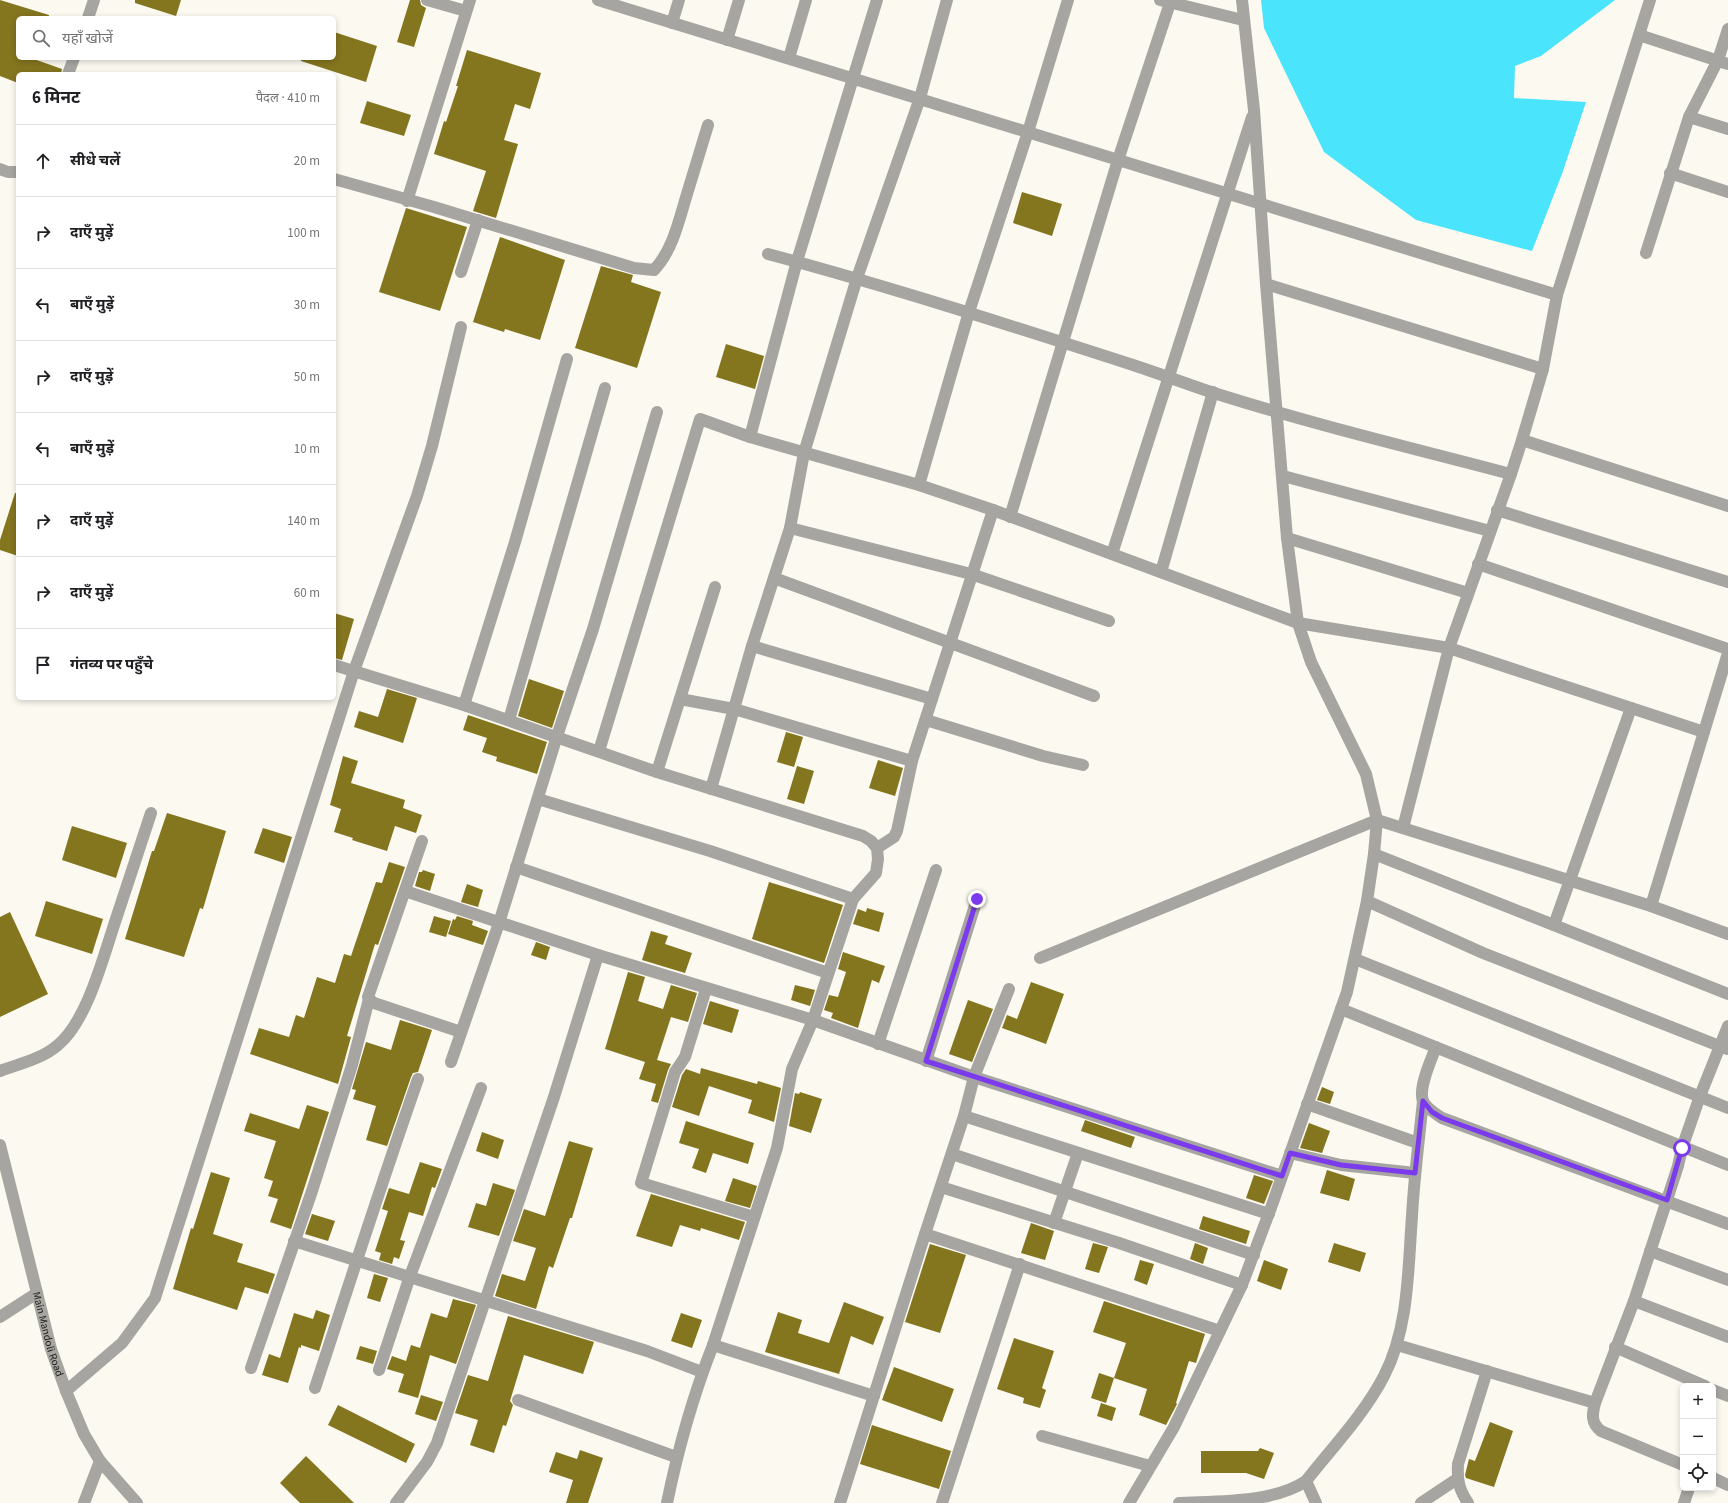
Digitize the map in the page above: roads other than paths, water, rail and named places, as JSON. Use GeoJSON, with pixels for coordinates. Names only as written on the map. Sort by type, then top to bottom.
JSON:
{"type":"FeatureCollection","features":[{"type":"Feature","properties":{"kind":"street"},"geometry":{"type":"LineString","coordinates":[[89,16],[94,0]]}},
{"type":"Feature","properties":{"kind":"street"},"geometry":{"type":"LineString","coordinates":[[407,200],[468,5],[427,0]]}},
{"type":"Feature","properties":{"kind":"street"},"geometry":{"type":"LineString","coordinates":[[672,23],[679,0]]}},
{"type":"Feature","properties":{"kind":"street"},"geometry":{"type":"LineString","coordinates":[[728,40],[739,0]]}},
{"type":"Feature","properties":{"kind":"street"},"geometry":{"type":"LineString","coordinates":[[788,58],[806,0]]}},
{"type":"Feature","properties":{"kind":"street"},"geometry":{"type":"LineString","coordinates":[[750,437],[797,261],[877,0]]}},
{"type":"Feature","properties":{"kind":"street"},"geometry":{"type":"LineString","coordinates":[[711,789],[752,646],[790,528],[804,453],[858,278],[920,98],[947,0]]}},
{"type":"Feature","properties":{"kind":"street"},"geometry":{"type":"LineString","coordinates":[[919,485],[969,312],[1028,132],[1068,0]]}},
{"type":"Feature","properties":{"kind":"street"},"geometry":{"type":"LineString","coordinates":[[1129,1503],[1174,1427],[1242,1285],[1269,1214],[1341,1009],[1355,959],[1367,901],[1377,820],[1366,774],[1311,662],[1298,623],[1287,538],[1266,284],[1254,110],[1242,0]]}},
{"type":"Feature","properties":{"kind":"street"},"geometry":{"type":"LineString","coordinates":[[1402,828],[1449,648],[1522,440],[1543,369],[1557,295],[1650,0]]}},
{"type":"Feature","properties":{"kind":"street"},"geometry":{"type":"LineString","coordinates":[[604,1],[1557,295]]}},
{"type":"Feature","properties":{"kind":"street"},"geometry":{"type":"LineString","coordinates":[[1010,516],[1064,342],[1165,1],[1243,20]]}},
{"type":"Feature","properties":{"kind":"street"},"geometry":{"type":"LineString","coordinates":[[1646,253],[1670,173],[1689,117],[1723,62],[1728,29]]}},
{"type":"Feature","properties":{"kind":"street"},"geometry":{"type":"LineString","coordinates":[[1639,35],[1723,62]]}},
{"type":"Feature","properties":{"kind":"street"},"geometry":{"type":"LineString","coordinates":[[69,72],[73,60]]}},
{"type":"Feature","properties":{"kind":"street"},"geometry":{"type":"LineString","coordinates":[[1112,554],[1254,110]]}},
{"type":"Feature","properties":{"kind":"street"},"geometry":{"type":"LineString","coordinates":[[1689,117],[1728,128]]}},
{"type":"Feature","properties":{"kind":"street"},"geometry":{"type":"LineString","coordinates":[[336,181],[478,220],[634,268],[654,270],[667,251],[677,227],[708,126]]}},
{"type":"Feature","properties":{"kind":"street"},"geometry":{"type":"LineString","coordinates":[[0,168],[8,172],[16,172]]}},
{"type":"Feature","properties":{"kind":"street"},"geometry":{"type":"LineString","coordinates":[[1670,173],[1728,192]]}},
{"type":"Feature","properties":{"kind":"street"},"geometry":{"type":"LineString","coordinates":[[461,272],[478,220]]}},
{"type":"Feature","properties":{"kind":"street"},"geometry":{"type":"LineString","coordinates":[[768,254],[858,278],[969,312],[1276,412],[1511,474]]}},
{"type":"Feature","properties":{"kind":"street"},"geometry":{"type":"LineString","coordinates":[[1266,284],[1543,369]]}},
{"type":"Feature","properties":{"kind":"street"},"geometry":{"type":"LineString","coordinates":[[66,1391],[122,1343],[155,1298],[354,671],[417,496],[432,446],[461,327]]}},
{"type":"Feature","properties":{"kind":"street"},"geometry":{"type":"LineString","coordinates":[[464,705],[515,542],[567,359]]}},
{"type":"Feature","properties":{"kind":"street"},"geometry":{"type":"LineString","coordinates":[[509,720],[605,388]]}},
{"type":"Feature","properties":{"kind":"street"},"geometry":{"type":"LineString","coordinates":[[1161,572],[1213,392]]}},
{"type":"Feature","properties":{"kind":"street"},"geometry":{"type":"LineString","coordinates":[[451,1062],[499,923],[557,736],[593,629],[657,412]]}},
{"type":"Feature","properties":{"kind":"street"},"geometry":{"type":"LineString","coordinates":[[599,752],[700,419],[750,437],[919,485],[993,510],[1298,623],[1449,648],[1704,732]]}},
{"type":"Feature","properties":{"kind":"street"},"geometry":{"type":"LineString","coordinates":[[1522,440],[1728,506]]}},
{"type":"Feature","properties":{"kind":"street"},"geometry":{"type":"LineString","coordinates":[[1283,476],[1490,532]]}},
{"type":"Feature","properties":{"kind":"street"},"geometry":{"type":"LineString","coordinates":[[877,848],[894,837],[897,831],[912,761],[971,574],[993,510]]}},
{"type":"Feature","properties":{"kind":"street"},"geometry":{"type":"LineString","coordinates":[[1497,510],[1728,582]]}},
{"type":"Feature","properties":{"kind":"street"},"geometry":{"type":"LineString","coordinates":[[790,528],[971,574],[1109,621]]}},
{"type":"Feature","properties":{"kind":"street"},"geometry":{"type":"LineString","coordinates":[[1287,538],[1468,593]]}},
{"type":"Feature","properties":{"kind":"street"},"geometry":{"type":"LineString","coordinates":[[1478,564],[1728,649]]}},
{"type":"Feature","properties":{"kind":"street"},"geometry":{"type":"LineString","coordinates":[[774,578],[1094,696]]}},
{"type":"Feature","properties":{"kind":"street"},"geometry":{"type":"LineString","coordinates":[[657,772],[715,588]]}},
{"type":"Feature","properties":{"kind":"street"},"geometry":{"type":"LineString","coordinates":[[752,646],[932,699]]}},
{"type":"Feature","properties":{"kind":"street"},"geometry":{"type":"LineString","coordinates":[[1651,906],[1728,653]]}},
{"type":"Feature","properties":{"kind":"street"},"geometry":{"type":"LineString","coordinates":[[336,666],[464,705],[557,736],[657,772],[863,836],[871,841],[877,848],[878,859],[876,873],[853,899],[813,1020],[792,1070],[777,1148],[713,1345],[702,1372],[676,1457],[667,1503]]}},
{"type":"Feature","properties":{"kind":"street"},"geometry":{"type":"LineString","coordinates":[[680,699],[734,709],[912,761]]}},
{"type":"Feature","properties":{"kind":"street"},"geometry":{"type":"LineString","coordinates":[[1554,925],[1571,881],[1631,708]]}},
{"type":"Feature","properties":{"kind":"street"},"geometry":{"type":"LineString","coordinates":[[926,720],[1043,756],[1083,765]]}},
{"type":"Feature","properties":{"kind":"street"},"geometry":{"type":"LineString","coordinates":[[538,799],[710,851],[853,899]]}},
{"type":"Feature","properties":{"kind":"street"},"geometry":{"type":"LineString","coordinates":[[0,1071],[42,1056],[58,1045],[70,1031],[83,1010],[97,976],[151,813]]}},
{"type":"Feature","properties":{"kind":"street"},"geometry":{"type":"LineString","coordinates":[[1040,958],[1377,820],[1651,906],[1728,934]]}},
{"type":"Feature","properties":{"kind":"street"},"geometry":{"type":"LineString","coordinates":[[251,1368],[352,1065],[369,999],[369,992],[422,841]]}},
{"type":"Feature","properties":{"kind":"street"},"geometry":{"type":"LineString","coordinates":[[1374,854],[1728,994]]}},
{"type":"Feature","properties":{"kind":"street"},"geometry":{"type":"LineString","coordinates":[[516,867],[828,973]]}},
{"type":"Feature","properties":{"kind":"street"},"geometry":{"type":"LineString","coordinates":[[878,1044],[936,870]]}},
{"type":"Feature","properties":{"kind":"street"},"geometry":{"type":"LineString","coordinates":[[404,891],[598,955],[706,989],[813,1020],[974,1077],[1282,1176]]}},
{"type":"Feature","properties":{"kind":"street"},"geometry":{"type":"LineString","coordinates":[[926,1061],[977,899]]}},
{"type":"Feature","properties":{"kind":"street"},"geometry":{"type":"LineString","coordinates":[[1367,901],[1484,953],[1724,1048]]}},
{"type":"Feature","properties":{"kind":"street"},"geometry":{"type":"LineString","coordinates":[[396,1503],[428,1462],[437,1443],[484,1299],[554,1097],[598,955]]}},
{"type":"Feature","properties":{"kind":"street"},"geometry":{"type":"LineString","coordinates":[[1355,959],[1728,1108]]}},
{"type":"Feature","properties":{"kind":"street"},"geometry":{"type":"LineString","coordinates":[[706,989],[685,1057],[675,1072],[641,1183],[754,1217]]}},
{"type":"Feature","properties":{"kind":"street"},"geometry":{"type":"LineString","coordinates":[[840,1503],[964,1116],[974,1077],[1009,989]]}},
{"type":"Feature","properties":{"kind":"street"},"geometry":{"type":"LineString","coordinates":[[369,999],[374,1003],[461,1032]]}},
{"type":"Feature","properties":{"kind":"street"},"geometry":{"type":"LineString","coordinates":[[1341,1009],[1728,1166]]}},
{"type":"Feature","properties":{"kind":"street"},"geometry":{"type":"LineString","coordinates":[[1680,1464],[1601,1431],[1593,1422],[1595,1403],[1615,1347],[1634,1301],[1700,1096],[1724,1048],[1728,1026]]}},
{"type":"Feature","properties":{"kind":"street"},"geometry":{"type":"LineString","coordinates":[[1179,1503],[1256,1499],[1295,1489],[1306,1481],[1369,1401],[1384,1376],[1397,1345],[1404,1311],[1423,1090],[1426,1070],[1436,1047]]}},
{"type":"Feature","properties":{"kind":"street"},"geometry":{"type":"LineString","coordinates":[[315,1388],[358,1260],[387,1165],[418,1079]]}},
{"type":"Feature","properties":{"kind":"street"},"geometry":{"type":"LineString","coordinates":[[379,1370],[410,1276],[482,1088]]}},
{"type":"Feature","properties":{"kind":"street"},"geometry":{"type":"LineString","coordinates":[[1423,1101],[1432,1112],[1442,1118],[1667,1200],[1728,1224]]}},
{"type":"Feature","properties":{"kind":"street"},"geometry":{"type":"LineString","coordinates":[[1307,1104],[1418,1143]]}},
{"type":"Feature","properties":{"kind":"street"},"geometry":{"type":"LineString","coordinates":[[964,1116],[1269,1214]]}},
{"type":"Feature","properties":{"kind":"street","name":"Main Mandoli Road"},"geometry":{"type":"LineString","coordinates":[[0,1145],[51,1349],[66,1391],[84,1434],[100,1461],[137,1503]]}},
{"type":"Feature","properties":{"kind":"street"},"geometry":{"type":"LineString","coordinates":[[1054,1223],[1078,1153]]}},
{"type":"Feature","properties":{"kind":"street"},"geometry":{"type":"LineString","coordinates":[[1290,1153],[1341,1165],[1415,1173]]}},
{"type":"Feature","properties":{"kind":"street"},"geometry":{"type":"LineString","coordinates":[[952,1154],[1254,1255]]}},
{"type":"Feature","properties":{"kind":"street"},"geometry":{"type":"LineString","coordinates":[[941,1187],[1127,1246],[1242,1285]]}},
{"type":"Feature","properties":{"kind":"street"},"geometry":{"type":"LineString","coordinates":[[925,1234],[1220,1331]]}},
{"type":"Feature","properties":{"kind":"street"},"geometry":{"type":"LineString","coordinates":[[294,1241],[647,1351],[702,1372]]}},
{"type":"Feature","properties":{"kind":"street"},"geometry":{"type":"LineString","coordinates":[[1650,1251],[1728,1280]]}},
{"type":"Feature","properties":{"kind":"street"},"geometry":{"type":"LineString","coordinates":[[942,1503],[1020,1264]]}},
{"type":"Feature","properties":{"kind":"street"},"geometry":{"type":"LineString","coordinates":[[0,1318],[37,1293]]}},
{"type":"Feature","properties":{"kind":"street"},"geometry":{"type":"LineString","coordinates":[[1634,1301],[1728,1337]]}},
{"type":"Feature","properties":{"kind":"street"},"geometry":{"type":"LineString","coordinates":[[713,1345],[874,1396]]}},
{"type":"Feature","properties":{"kind":"street"},"geometry":{"type":"LineString","coordinates":[[1397,1345],[1595,1403]]}},
{"type":"Feature","properties":{"kind":"street"},"geometry":{"type":"LineString","coordinates":[[1615,1347],[1697,1383]]}},
{"type":"Feature","properties":{"kind":"street"},"geometry":{"type":"LineString","coordinates":[[1468,1503],[1461,1493],[1457,1479],[1458,1464],[1487,1371]]}},
{"type":"Feature","properties":{"kind":"street"},"geometry":{"type":"LineString","coordinates":[[1716,1391],[1728,1396]]}},
{"type":"Feature","properties":{"kind":"street"},"geometry":{"type":"LineString","coordinates":[[518,1400],[676,1457]]}},
{"type":"Feature","properties":{"kind":"street"},"geometry":{"type":"LineString","coordinates":[[1042,1436],[1150,1466]]}},
{"type":"Feature","properties":{"kind":"street"},"geometry":{"type":"LineString","coordinates":[[84,1503],[100,1461]]}},
{"type":"Feature","properties":{"kind":"street"},"geometry":{"type":"LineString","coordinates":[[1421,1503],[1457,1479]]}},
{"type":"Feature","properties":{"kind":"street"},"geometry":{"type":"LineString","coordinates":[[1716,1479],[1728,1485]]}},
{"type":"Feature","properties":{"kind":"street"},"geometry":{"type":"LineString","coordinates":[[1306,1481],[1316,1503]]}},
{"type":"Feature","properties":{"kind":"street"},"geometry":{"type":"LineString","coordinates":[[1684,1503],[1688,1491]]}},
{"type":"Feature","properties":{"kind":"water"},"geometry":{"type":"Polygon","coordinates":[[[1261,0],[1615,0],[1541,56],[1515,66],[1514,98],[1586,102],[1562,174],[1532,251],[1416,220],[1324,152],[1264,28],[1261,0]]]}}]}
